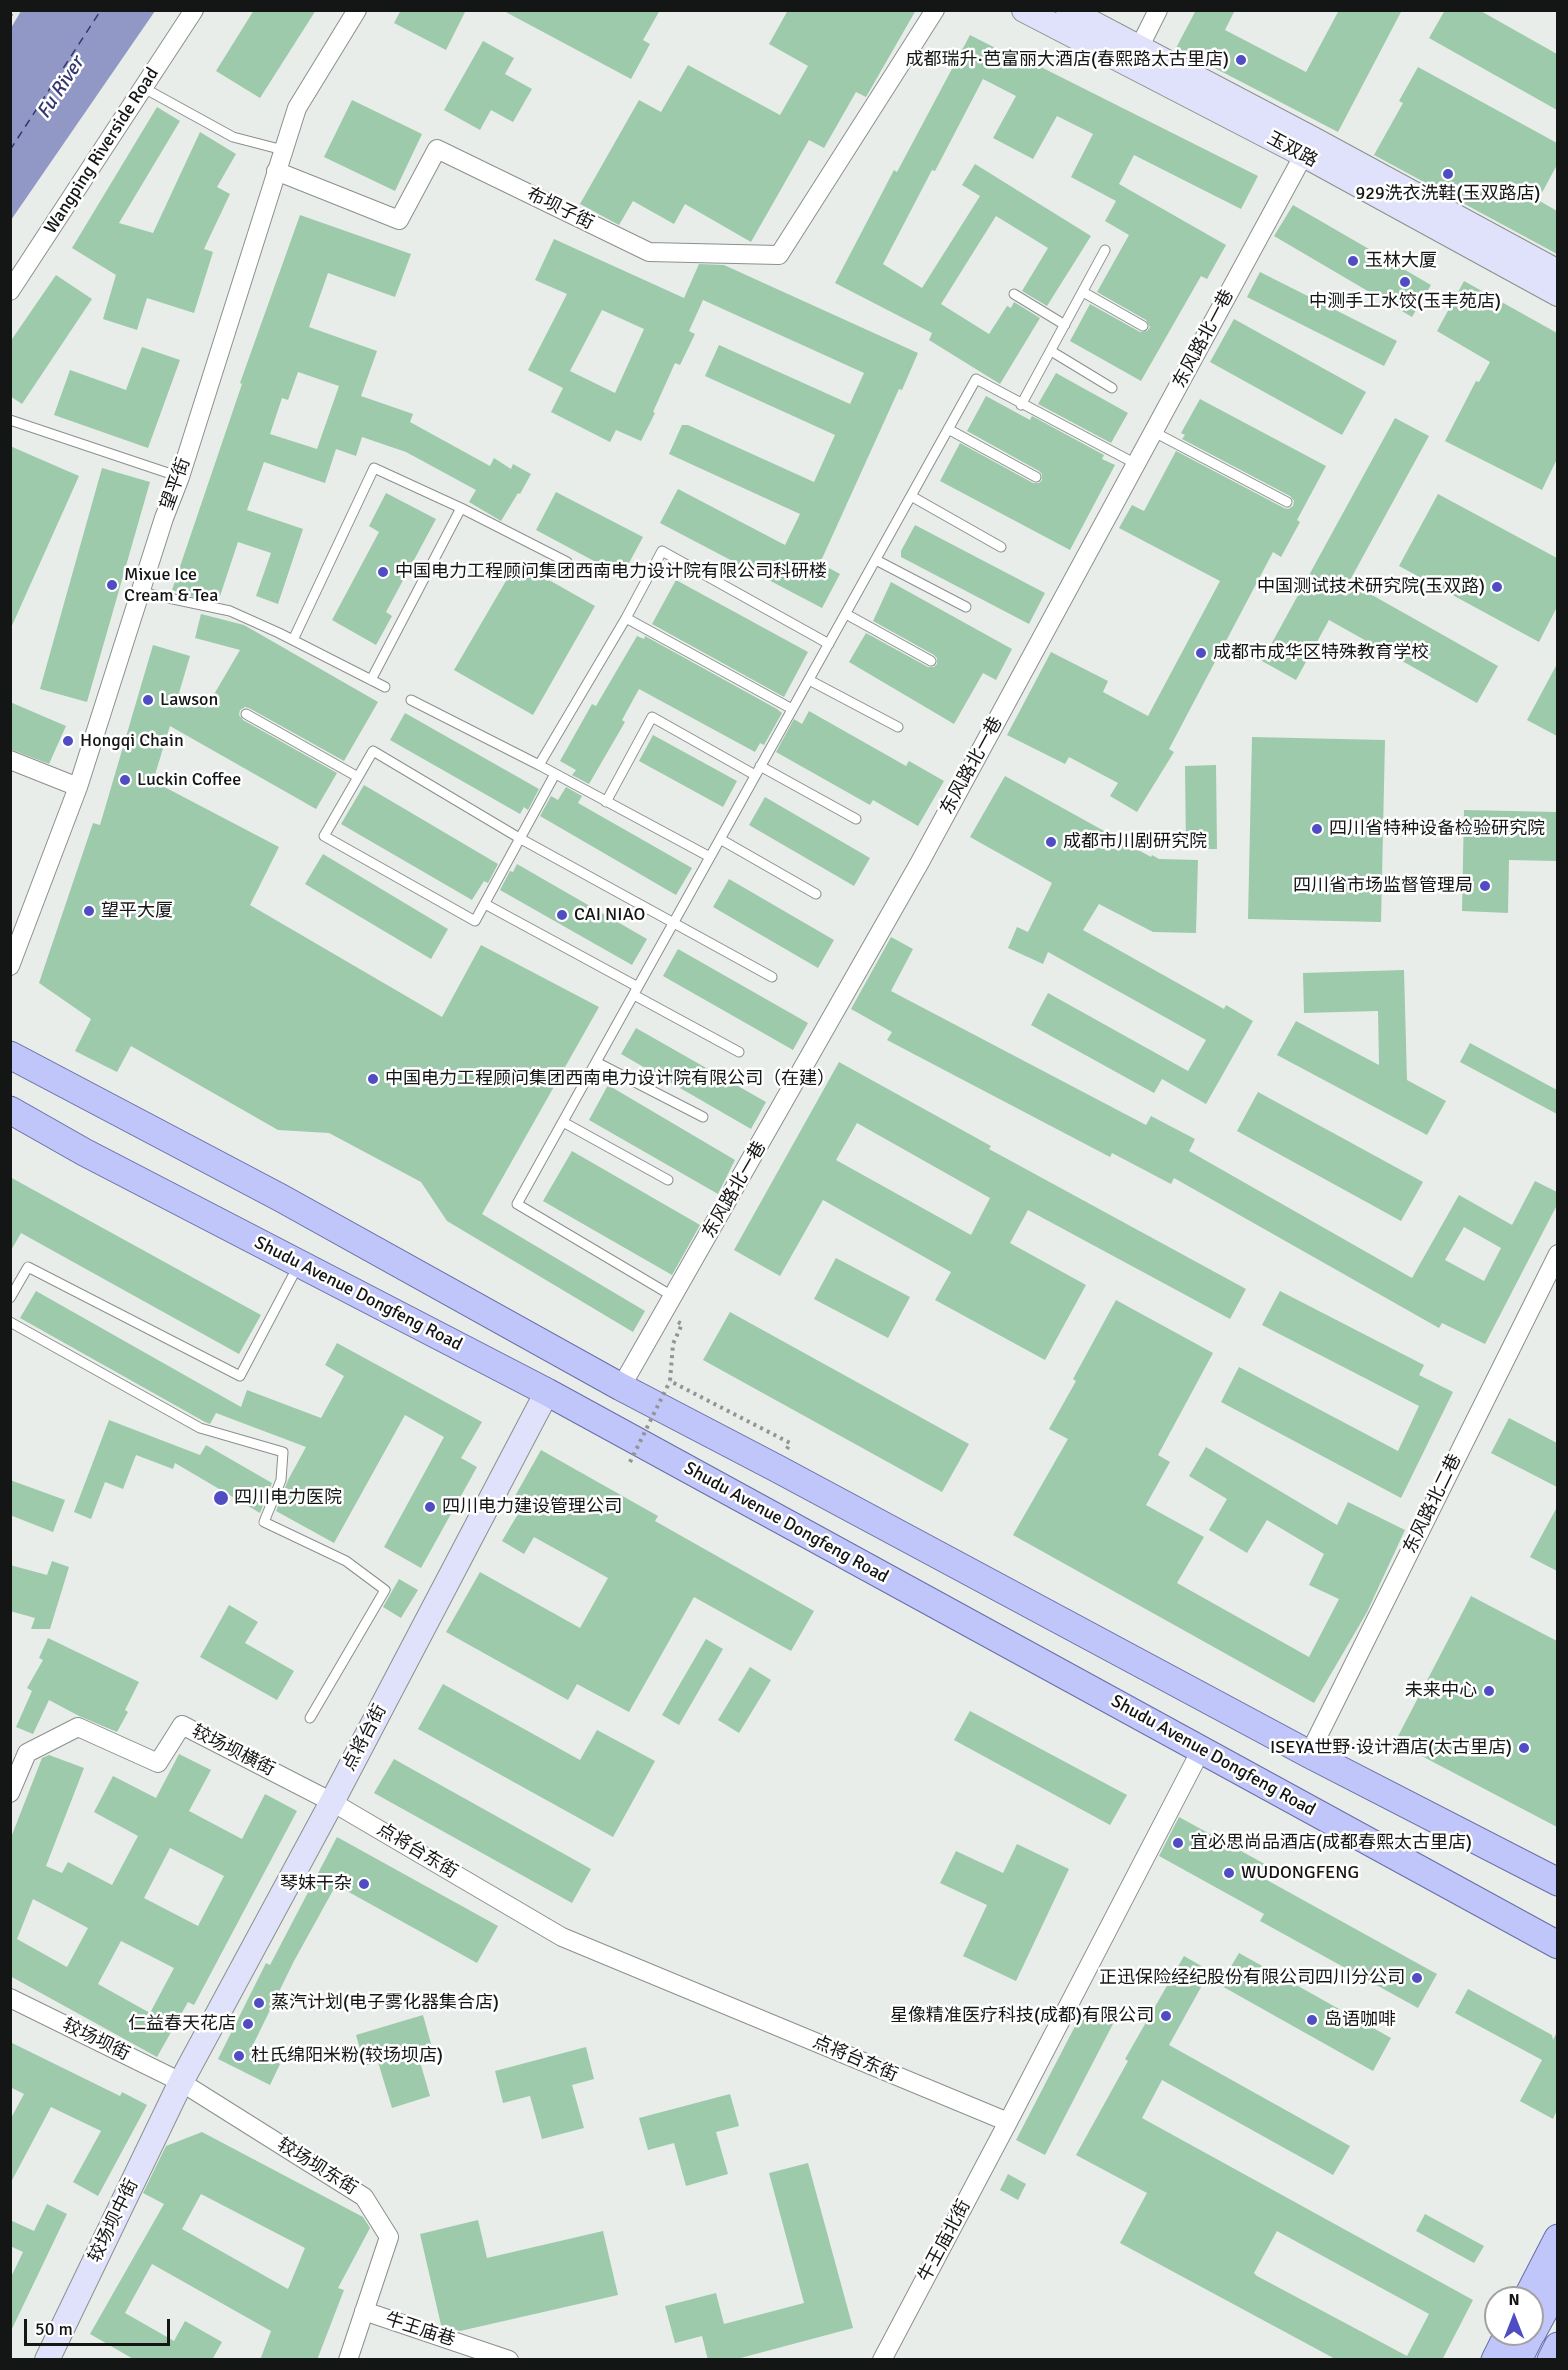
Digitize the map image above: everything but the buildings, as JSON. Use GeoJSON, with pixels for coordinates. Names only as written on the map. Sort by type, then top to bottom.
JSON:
{"type":"FeatureCollection","features":[{"type":"Feature","properties":{"kind":"main road","name":"玉双路"},"geometry":{"type":"LineString","coordinates":[[1024,10],[1309,147],[1557,272]]}},
{"type":"Feature","properties":{"kind":"main road","name":"玉双路"},"geometry":{"type":"LineString","coordinates":[[1068,10],[1139,48],[1557,294]]}},
{"type":"Feature","properties":{"kind":"main road"},"geometry":{"type":"LineString","coordinates":[[10,1055],[281,1198],[621,1387],[1309,1754],[1557,1882]]}},
{"type":"Feature","properties":{"kind":"main road","name":"Shudu Avenue Dongfeng Road"},"geometry":{"type":"LineString","coordinates":[[10,1110],[84,1152],[547,1392],[1557,1945]]}},
{"type":"Feature","properties":{"kind":"main road","name":"点将台街"},"geometry":{"type":"LineString","coordinates":[[181,2082],[332,1802],[547,1392]]}},
{"type":"Feature","properties":{"kind":"main road"},"geometry":{"type":"LineString","coordinates":[[1531,1930],[1557,1953]]}},
{"type":"Feature","properties":{"kind":"main road","name":"较场坝中街"},"geometry":{"type":"LineString","coordinates":[[47,2360],[181,2082]]}},
{"type":"Feature","properties":{"kind":"main road"},"geometry":{"type":"LineString","coordinates":[[1533,2286],[1557,2238]]}},
{"type":"Feature","properties":{"kind":"main road"},"geometry":{"type":"LineString","coordinates":[[1544,2310],[1557,2285]]}},
{"type":"Feature","properties":{"kind":"main road"},"geometry":{"type":"LineString","coordinates":[[1495,2360],[1502,2346]]}},
{"type":"Feature","properties":{"kind":"main road"},"geometry":{"type":"LineString","coordinates":[[1518,2360],[1525,2346]]}},
{"type":"Feature","properties":{"kind":"main road"},"geometry":{"type":"LineString","coordinates":[[1551,2360],[1557,2346]]}},
{"type":"Feature","properties":{"kind":"street","name":"Wangping Riverside Road"},"geometry":{"type":"LineString","coordinates":[[10,291],[194,10]]}},
{"type":"Feature","properties":{"kind":"street","name":"望平街"},"geometry":{"type":"LineString","coordinates":[[10,966],[78,787],[164,518],[180,477],[297,108],[357,10]]}},
{"type":"Feature","properties":{"kind":"street","name":"布坝子街"},"geometry":{"type":"LineString","coordinates":[[276,171],[399,220],[437,148],[649,252],[779,255],[935,10]]}},
{"type":"Feature","properties":{"kind":"street"},"geometry":{"type":"LineString","coordinates":[[1139,48],[1158,10]]}},
{"type":"Feature","properties":{"kind":"street","name":"东风路北一巷"},"geometry":{"type":"LineString","coordinates":[[621,1387],[920,862],[1309,147]]}},
{"type":"Feature","properties":{"kind":"street"},"geometry":{"type":"LineString","coordinates":[[10,760],[78,787]]}},
{"type":"Feature","properties":{"kind":"street","name":"东风路北二巷"},"geometry":{"type":"LineString","coordinates":[[1309,1754],[1557,1254]]}},
{"type":"Feature","properties":{"kind":"street","name":"较场坝横街"},"geometry":{"type":"LineString","coordinates":[[10,1793],[27,1753],[78,1727],[158,1763],[182,1725],[332,1802]]}},
{"type":"Feature","properties":{"kind":"street"},"geometry":{"type":"LineString","coordinates":[[1008,2122],[1201,1750]]}},
{"type":"Feature","properties":{"kind":"street","name":"点将台东街"},"geometry":{"type":"LineString","coordinates":[[332,1802],[562,1937],[1008,2122]]}},
{"type":"Feature","properties":{"kind":"street","name":"较场坝街"},"geometry":{"type":"LineString","coordinates":[[10,1998],[181,2082]]}},
{"type":"Feature","properties":{"kind":"street","name":"较场坝东街"},"geometry":{"type":"LineString","coordinates":[[181,2082],[364,2197],[389,2237],[348,2360]]}},
{"type":"Feature","properties":{"kind":"street","name":"牛王庙北街"},"geometry":{"type":"LineString","coordinates":[[882,2360],[1008,2122]]}},
{"type":"Feature","properties":{"kind":"street","name":"牛王庙巷"},"geometry":{"type":"LineString","coordinates":[[364,2311],[509,2360]]}},
{"type":"Feature","properties":{"kind":"lane"},"geometry":{"type":"LineString","coordinates":[[142,87],[233,137],[283,150]]}},
{"type":"Feature","properties":{"kind":"lane"},"geometry":{"type":"LineString","coordinates":[[1021,405],[1106,250]]}},
{"type":"Feature","properties":{"kind":"lane"},"geometry":{"type":"LineString","coordinates":[[1083,292],[1143,326]]}},
{"type":"Feature","properties":{"kind":"lane"},"geometry":{"type":"LineString","coordinates":[[1014,294],[1065,325]]}},
{"type":"Feature","properties":{"kind":"lane"},"geometry":{"type":"LineString","coordinates":[[1051,351],[1112,388]]}},
{"type":"Feature","properties":{"kind":"lane"},"geometry":{"type":"LineString","coordinates":[[674,1297],[517,1204],[976,379],[1021,405],[1136,464]]}},
{"type":"Feature","properties":{"kind":"lane"},"geometry":{"type":"LineString","coordinates":[[10,420],[180,477]]}},
{"type":"Feature","properties":{"kind":"lane"},"geometry":{"type":"LineString","coordinates":[[948,429],[1036,477]]}},
{"type":"Feature","properties":{"kind":"lane"},"geometry":{"type":"LineString","coordinates":[[1154,432],[1287,502]]}},
{"type":"Feature","properties":{"kind":"lane"},"geometry":{"type":"LineString","coordinates":[[293,640],[374,468],[461,508],[567,562]]}},
{"type":"Feature","properties":{"kind":"lane"},"geometry":{"type":"LineString","coordinates":[[911,496],[1001,546]]}},
{"type":"Feature","properties":{"kind":"lane"},"geometry":{"type":"LineString","coordinates":[[371,680],[461,508]]}},
{"type":"Feature","properties":{"kind":"lane"},"geometry":{"type":"LineString","coordinates":[[539,765],[626,618],[662,551],[829,644]]}},
{"type":"Feature","properties":{"kind":"lane"},"geometry":{"type":"LineString","coordinates":[[876,560],[966,607]]}},
{"type":"Feature","properties":{"kind":"lane"},"geometry":{"type":"LineString","coordinates":[[140,592],[230,611],[385,687]]}},
{"type":"Feature","properties":{"kind":"lane"},"geometry":{"type":"LineString","coordinates":[[846,614],[931,661]]}},
{"type":"Feature","properties":{"kind":"lane"},"geometry":{"type":"LineString","coordinates":[[626,618],[792,709]]}},
{"type":"Feature","properties":{"kind":"lane"},"geometry":{"type":"LineString","coordinates":[[809,680],[898,727]]}},
{"type":"Feature","properties":{"kind":"lane"},"geometry":{"type":"LineString","coordinates":[[411,700],[539,765],[710,857]]}},
{"type":"Feature","properties":{"kind":"lane"},"geometry":{"type":"LineString","coordinates":[[246,714],[358,777]]}},
{"type":"Feature","properties":{"kind":"lane"},"geometry":{"type":"LineString","coordinates":[[606,802],[652,717],[755,775]]}},
{"type":"Feature","properties":{"kind":"lane"},"geometry":{"type":"LineString","coordinates":[[555,774],[521,839],[475,921],[324,836],[373,751],[521,839],[772,977]]}},
{"type":"Feature","properties":{"kind":"lane"},"geometry":{"type":"LineString","coordinates":[[760,766],[856,819]]}},
{"type":"Feature","properties":{"kind":"lane"},"geometry":{"type":"LineString","coordinates":[[720,839],[816,894]]}},
{"type":"Feature","properties":{"kind":"lane"},"geometry":{"type":"LineString","coordinates":[[485,904],[739,1052]]}},
{"type":"Feature","properties":{"kind":"lane"},"geometry":{"type":"LineString","coordinates":[[596,1062],[703,1117]]}},
{"type":"Feature","properties":{"kind":"lane"},"geometry":{"type":"LineString","coordinates":[[563,1122],[668,1180]]}},
{"type":"Feature","properties":{"kind":"lane"},"geometry":{"type":"LineString","coordinates":[[10,1298],[28,1267],[240,1376],[299,1264]]}},
{"type":"Feature","properties":{"kind":"lane"},"geometry":{"type":"LineString","coordinates":[[10,1322],[200,1428],[282,1452],[281,1480],[264,1522],[346,1561],[384,1590],[310,1718]]}},
{"type":"Feature","properties":{"kind":"path"},"geometry":{"type":"LineString","coordinates":[[10,16],[14,10]]}},
{"type":"Feature","properties":{"kind":"path"},"geometry":{"type":"LineString","coordinates":[[630,1462],[670,1381],[673,1344],[682,1324]]}},
{"type":"Feature","properties":{"kind":"path"},"geometry":{"type":"LineString","coordinates":[[670,1381],[774,1435]]}},
{"type":"Feature","properties":{"kind":"water","name":"Fu River"},"geometry":{"type":"Polygon","coordinates":[[[21,11],[155,11],[11,220],[11,28],[21,11]]]}},
{"type":"Feature","properties":{"kind":"ferry route"},"geometry":{"type":"LineString","coordinates":[[10,150],[101,10]]}},
{"type":"Feature","properties":{"kind":"place","name":"成都瑞升·芭富丽大酒店(春熙路太古里店)"},"geometry":{"type":"Point","coordinates":[1241,60]}},
{"type":"Feature","properties":{"kind":"place","name":"929洗衣洗鞋(玉双路店)"},"geometry":{"type":"Point","coordinates":[1448,174]}},
{"type":"Feature","properties":{"kind":"place","name":"玉林大厦"},"geometry":{"type":"Point","coordinates":[1353,261]}},
{"type":"Feature","properties":{"kind":"place","name":"中测手工水饺(玉丰苑店)"},"geometry":{"type":"Point","coordinates":[1405,282]}},
{"type":"Feature","properties":{"kind":"place","name":"中国电力工程顾问集团西南电力设计院有限公司科研楼"},"geometry":{"type":"Point","coordinates":[383,572]}},
{"type":"Feature","properties":{"kind":"place","name":"Mixue Ice Cream & Tea"},"geometry":{"type":"Point","coordinates":[112,585]}},
{"type":"Feature","properties":{"kind":"place","name":"中国测试技术研究院(玉双路)"},"geometry":{"type":"Point","coordinates":[1497,587]}},
{"type":"Feature","properties":{"kind":"place","name":"成都市成华区特殊教育学校"},"geometry":{"type":"Point","coordinates":[1201,653]}},
{"type":"Feature","properties":{"kind":"place","name":"Lawson"},"geometry":{"type":"Point","coordinates":[148,700]}},
{"type":"Feature","properties":{"kind":"place","name":"Hongqi Chain"},"geometry":{"type":"Point","coordinates":[68,741]}},
{"type":"Feature","properties":{"kind":"place","name":"Luckin Coffee"},"geometry":{"type":"Point","coordinates":[125,780]}},
{"type":"Feature","properties":{"kind":"place","name":"四川省特种设备检验研究院"},"geometry":{"type":"Point","coordinates":[1317,829]}},
{"type":"Feature","properties":{"kind":"place","name":"成都市川剧研究院"},"geometry":{"type":"Point","coordinates":[1051,842]}},
{"type":"Feature","properties":{"kind":"place","name":"四川省市场监督管理局"},"geometry":{"type":"Point","coordinates":[1485,886]}},
{"type":"Feature","properties":{"kind":"place","name":"望平大厦"},"geometry":{"type":"Point","coordinates":[89,911]}},
{"type":"Feature","properties":{"kind":"place","name":"CAI NIAO"},"geometry":{"type":"Point","coordinates":[562,915]}},
{"type":"Feature","properties":{"kind":"place","name":"中国电力工程顾问集团西南电力设计院有限公司（在建）"},"geometry":{"type":"Point","coordinates":[373,1079]}},
{"type":"Feature","properties":{"kind":"place","name":"四川电力医院"},"geometry":{"type":"Point","coordinates":[221,1498]}},
{"type":"Feature","properties":{"kind":"place","name":"四川电力建设管理公司"},"geometry":{"type":"Point","coordinates":[430,1507]}},
{"type":"Feature","properties":{"kind":"place","name":"未来中心"},"geometry":{"type":"Point","coordinates":[1489,1691]}},
{"type":"Feature","properties":{"kind":"place","name":"ISEYA世野·设计酒店(太古里店)"},"geometry":{"type":"Point","coordinates":[1524,1748]}},
{"type":"Feature","properties":{"kind":"place","name":"宜必思尚品酒店(成都春熙太古里店)"},"geometry":{"type":"Point","coordinates":[1178,1843]}},
{"type":"Feature","properties":{"kind":"place","name":"WUDONGFENG"},"geometry":{"type":"Point","coordinates":[1229,1873]}},
{"type":"Feature","properties":{"kind":"place","name":"琴妹干杂"},"geometry":{"type":"Point","coordinates":[364,1884]}},
{"type":"Feature","properties":{"kind":"place","name":"正迅保险经纪股份有限公司四川分公司"},"geometry":{"type":"Point","coordinates":[1417,1978]}},
{"type":"Feature","properties":{"kind":"place","name":"蒸汽计划(电子雾化器集合店)"},"geometry":{"type":"Point","coordinates":[259,2003]}},
{"type":"Feature","properties":{"kind":"place","name":"星像精准医疗科技(成都)有限公司"},"geometry":{"type":"Point","coordinates":[1166,2016]}},
{"type":"Feature","properties":{"kind":"place","name":"岛语咖啡"},"geometry":{"type":"Point","coordinates":[1312,2020]}},
{"type":"Feature","properties":{"kind":"place","name":"仁益春天花店"},"geometry":{"type":"Point","coordinates":[248,2024]}},
{"type":"Feature","properties":{"kind":"place","name":"杜氏绵阳米粉(较场坝店)"},"geometry":{"type":"Point","coordinates":[239,2056]}}]}
